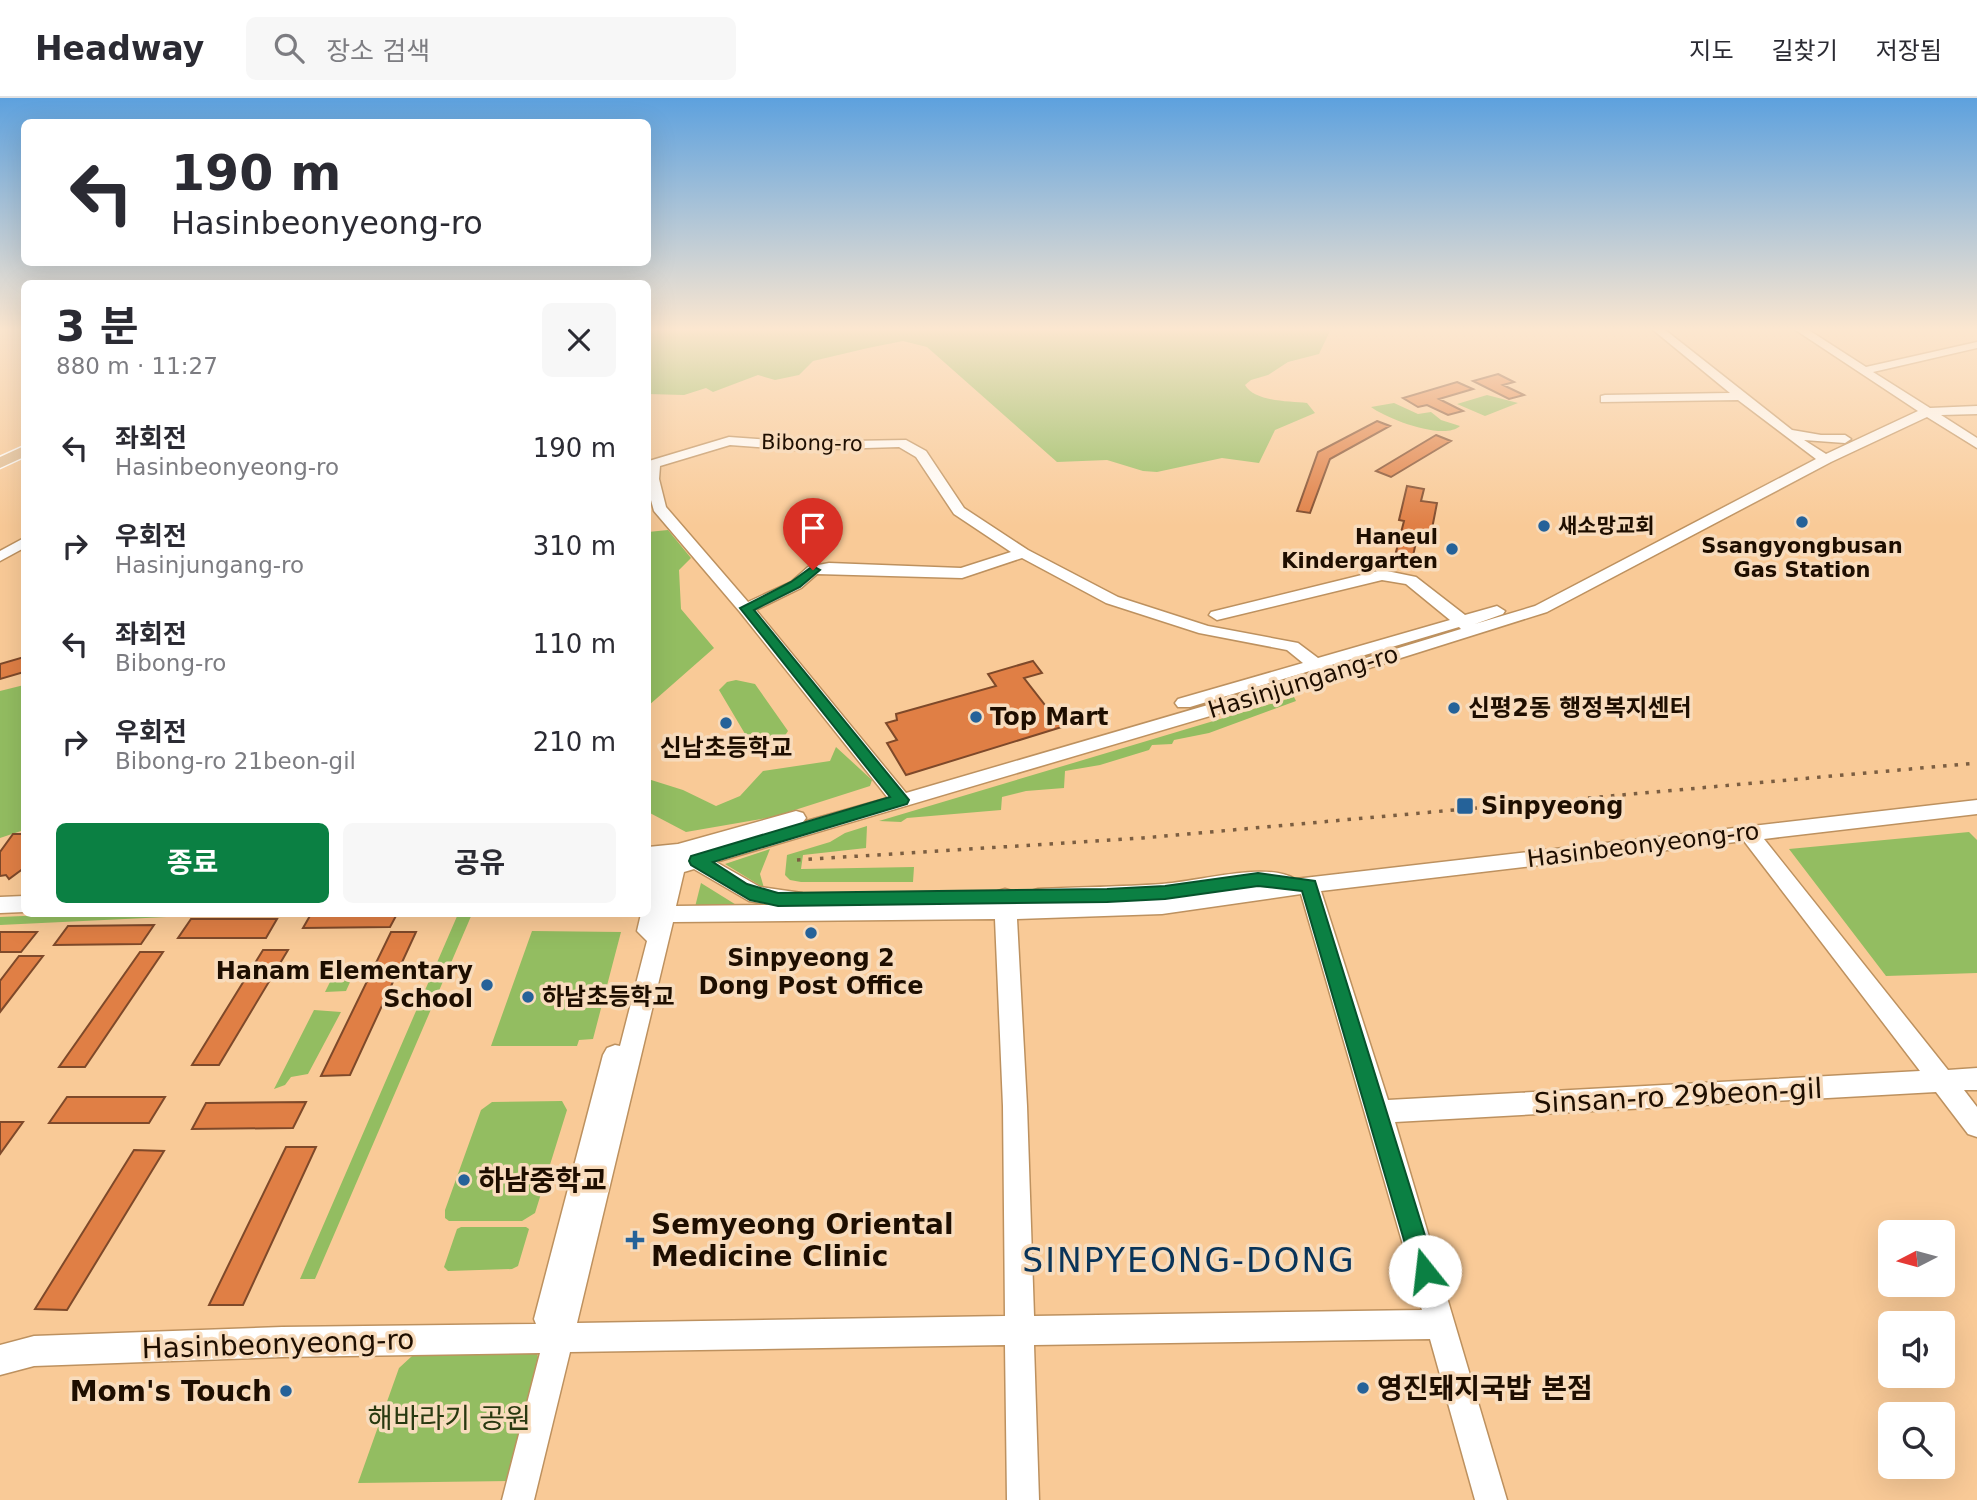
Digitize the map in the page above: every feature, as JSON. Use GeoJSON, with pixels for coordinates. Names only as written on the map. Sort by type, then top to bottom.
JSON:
{"type":"FeatureCollection","features":[{"type":"Feature","properties":{"kind":"main road"},"geometry":{"type":"LineString","coordinates":[[0,463],[21,452]]}},
{"type":"Feature","properties":{"kind":"street"},"geometry":{"type":"LineString","coordinates":[[1900,394],[1977,443]]}},
{"type":"Feature","properties":{"kind":"street"},"geometry":{"type":"LineString","coordinates":[[1605,399],[1739,396],[1820,457]]}},
{"type":"Feature","properties":{"kind":"street"},"geometry":{"type":"LineString","coordinates":[[1820,457],[1845,439],[1899,413],[1977,408]]}},
{"type":"Feature","properties":{"kind":"street"},"geometry":{"type":"LineString","coordinates":[[667,860],[1536,605],[1820,457],[1924,410]]}},
{"type":"Feature","properties":{"kind":"street"},"geometry":{"type":"LineString","coordinates":[[1787,433],[1821,439],[1845,439]]}},
{"type":"Feature","properties":{"kind":"street","name":"Bibong-ro"},"geometry":{"type":"LineString","coordinates":[[898,794],[746,608],[659,508],[652,479],[654,464],[729,441],[796,446],[901,443],[921,454],[959,511],[1023,553],[1112,600],[1205,630],[1292,646],[1322,669]]}},
{"type":"Feature","properties":{"kind":"street"},"geometry":{"type":"LineString","coordinates":[[0,557],[21,544]]}},
{"type":"Feature","properties":{"kind":"street"},"geometry":{"type":"LineString","coordinates":[[746,608],[796,584],[813,570],[829,568],[961,573],[1023,553]]}},
{"type":"Feature","properties":{"kind":"street"},"geometry":{"type":"LineString","coordinates":[[1217,615],[1382,575],[1411,580],[1468,626]]}},
{"type":"Feature","properties":{"kind":"street","name":"Hasinbeonyeong-ro"},"geometry":{"type":"LineString","coordinates":[[667,860],[748,892],[778,900],[1162,906],[1309,886],[1977,807]]}},
{"type":"Feature","properties":{"kind":"street"},"geometry":{"type":"LineString","coordinates":[[1748,833],[1977,1126]]}},
{"type":"Feature","properties":{"kind":"street"},"geometry":{"type":"LineString","coordinates":[[667,860],[767,912]]}},
{"type":"Feature","properties":{"kind":"street"},"geometry":{"type":"LineString","coordinates":[[518,1500],[664,914],[667,860]]}},
{"type":"Feature","properties":{"kind":"street"},"geometry":{"type":"LineString","coordinates":[[557,1337],[548,1319],[667,860]]}},
{"type":"Feature","properties":{"kind":"street"},"geometry":{"type":"LineString","coordinates":[[1309,886],[1379,1112],[1491,1500]]}},
{"type":"Feature","properties":{"kind":"street"},"geometry":{"type":"LineString","coordinates":[[0,895],[21,894]]}},
{"type":"Feature","properties":{"kind":"street"},"geometry":{"type":"LineString","coordinates":[[1005,903],[1016,1106],[1023,1500]]}},
{"type":"Feature","properties":{"kind":"street","name":"Hasinbeonyeong-ro"},"geometry":{"type":"LineString","coordinates":[[664,914],[1005,903]]}},
{"type":"Feature","properties":{"kind":"street"},"geometry":{"type":"LineString","coordinates":[[0,905],[21,904]]}},
{"type":"Feature","properties":{"kind":"street","name":"Sinsan-ro 29beon-gil"},"geometry":{"type":"LineString","coordinates":[[1379,1112],[1977,1079]]}},
{"type":"Feature","properties":{"kind":"street","name":"Hasinbeonyeong-ro"},"geometry":{"type":"LineString","coordinates":[[0,1360],[34,1351],[557,1337],[1440,1324]]}},
{"type":"Feature","properties":{"kind":"green space"},"geometry":{"type":"Polygon","coordinates":[[[981,394],[1255,394],[1282,401],[1307,403],[1315,413],[1275,430],[1259,463],[1222,458],[1157,472],[1143,471],[1107,460],[1057,462],[981,394]]]}},
{"type":"Feature","properties":{"kind":"green space"},"geometry":{"type":"Polygon","coordinates":[[[1487,395],[1518,403],[1485,416],[1457,404],[1487,395]]]}},
{"type":"Feature","properties":{"kind":"green space"},"geometry":{"type":"Polygon","coordinates":[[[1394,403],[1418,414],[1431,412],[1441,420],[1460,426],[1452,430],[1429,430],[1389,417],[1371,407],[1394,403]]]}},
{"type":"Feature","properties":{"kind":"green space"},"geometry":{"type":"Polygon","coordinates":[[[668,530],[691,558],[679,570],[681,609],[714,648],[651,703],[651,532],[668,530]]]}},
{"type":"Feature","properties":{"kind":"green space"},"geometry":{"type":"Polygon","coordinates":[[[736,680],[755,684],[788,731],[780,743],[765,747],[751,744],[719,690],[727,682],[736,680]]]}},
{"type":"Feature","properties":{"kind":"green space"},"geometry":{"type":"Polygon","coordinates":[[[21,686],[21,831],[0,838],[0,691],[21,686]]]}},
{"type":"Feature","properties":{"kind":"green space"},"geometry":{"type":"Polygon","coordinates":[[[1294,697],[1296,701],[1209,733],[1174,740],[1172,744],[1152,745],[1149,750],[1100,765],[1065,771],[1064,788],[1026,791],[1002,797],[1001,810],[907,818],[901,822],[879,821],[1294,697]]]}},
{"type":"Feature","properties":{"kind":"green space"},"geometry":{"type":"Polygon","coordinates":[[[836,747],[872,780],[870,786],[773,817],[686,832],[651,814],[651,780],[683,790],[716,806],[740,796],[763,771],[830,761],[836,747]]]}},
{"type":"Feature","properties":{"kind":"green space"},"geometry":{"type":"Polygon","coordinates":[[[867,826],[866,848],[803,855],[801,869],[914,867],[913,882],[801,882],[790,880],[785,875],[787,855],[830,842],[845,833],[867,826]]]}},
{"type":"Feature","properties":{"kind":"green space"},"geometry":{"type":"Polygon","coordinates":[[[1969,832],[1977,840],[1977,973],[1886,976],[1789,849],[1969,832]]]}},
{"type":"Feature","properties":{"kind":"green space"},"geometry":{"type":"Polygon","coordinates":[[[770,849],[760,874],[764,888],[725,864],[770,849]]]}},
{"type":"Feature","properties":{"kind":"green space"},"geometry":{"type":"Polygon","coordinates":[[[701,883],[738,906],[695,907],[701,883]]]}},
{"type":"Feature","properties":{"kind":"green space"},"geometry":{"type":"Polygon","coordinates":[[[21,916],[167,917],[0,925],[0,917],[21,916]]]}},
{"type":"Feature","properties":{"kind":"green space"},"geometry":{"type":"Polygon","coordinates":[[[457,917],[471,917],[315,1279],[300,1279],[457,917]]]}},
{"type":"Feature","properties":{"kind":"green space"},"geometry":{"type":"Polygon","coordinates":[[[532,931],[621,932],[593,1039],[579,1040],[577,1046],[491,1046],[532,931]]]}},
{"type":"Feature","properties":{"kind":"green space"},"geometry":{"type":"Polygon","coordinates":[[[356,969],[346,991],[325,992],[336,970],[356,969]]]}},
{"type":"Feature","properties":{"kind":"green space"},"geometry":{"type":"Polygon","coordinates":[[[314,1010],[341,1012],[308,1074],[291,1077],[285,1085],[274,1089],[314,1010]]]}},
{"type":"Feature","properties":{"kind":"green space"},"geometry":{"type":"Polygon","coordinates":[[[562,1101],[567,1110],[535,1213],[522,1221],[449,1221],[445,1218],[445,1210],[481,1110],[492,1102],[562,1101]]]}},
{"type":"Feature","properties":{"kind":"green space"},"geometry":{"type":"Polygon","coordinates":[[[457,1229],[529,1229],[518,1266],[512,1269],[448,1271],[444,1267],[457,1229]]]}},
{"type":"Feature","properties":{"kind":"green space","name":"해바라기 공원"},"geometry":{"type":"Polygon","coordinates":[[[537,1353],[541,1370],[512,1481],[358,1483],[399,1368],[412,1356],[537,1353]]]}},
{"type":"Feature","properties":{"kind":"building"},"geometry":{"type":"Polygon","coordinates":[[[1415,394],[1455,394],[1439,399],[1463,411],[1448,415],[1427,405],[1418,407],[1403,398],[1415,394]]]}},
{"type":"Feature","properties":{"kind":"building"},"geometry":{"type":"Polygon","coordinates":[[[1500,394],[1524,395],[1509,399],[1500,394]]]}},
{"type":"Feature","properties":{"kind":"building"},"geometry":{"type":"Polygon","coordinates":[[[1377,421],[1390,426],[1330,459],[1310,513],[1297,511],[1318,452],[1377,421]]]}},
{"type":"Feature","properties":{"kind":"building"},"geometry":{"type":"Polygon","coordinates":[[[1436,435],[1451,441],[1391,477],[1376,471],[1436,435]]]}},
{"type":"Feature","properties":{"kind":"building"},"geometry":{"type":"Polygon","coordinates":[[[1407,486],[1424,489],[1421,501],[1437,503],[1429,544],[1416,542],[1413,556],[1396,552],[1404,521],[1399,520],[1407,486]]]}},
{"type":"Feature","properties":{"kind":"building"},"geometry":{"type":"Polygon","coordinates":[[[21,658],[21,673],[0,679],[0,664],[21,658]]]}},
{"type":"Feature","properties":{"kind":"building","name":"Top Mart"},"geometry":{"type":"Polygon","coordinates":[[[1033,661],[1042,673],[1024,678],[1062,727],[906,775],[887,743],[897,740],[886,723],[897,720],[896,714],[996,686],[988,674],[1033,661]]]}},
{"type":"Feature","properties":{"kind":"building"},"geometry":{"type":"Polygon","coordinates":[[[13,834],[21,834],[21,870],[9,879],[6,875],[0,876],[0,852],[13,834]]]}},
{"type":"Feature","properties":{"kind":"building"},"geometry":{"type":"Polygon","coordinates":[[[309,917],[395,917],[390,927],[303,928],[309,917]]]}},
{"type":"Feature","properties":{"kind":"building"},"geometry":{"type":"Polygon","coordinates":[[[191,919],[277,919],[266,938],[178,938],[191,919]]]}},
{"type":"Feature","properties":{"kind":"building"},"geometry":{"type":"Polygon","coordinates":[[[154,925],[141,944],[54,945],[68,926],[154,925]]]}},
{"type":"Feature","properties":{"kind":"building"},"geometry":{"type":"Polygon","coordinates":[[[0,932],[37,932],[21,952],[0,952],[0,932]]]}},
{"type":"Feature","properties":{"kind":"building"},"geometry":{"type":"Polygon","coordinates":[[[391,932],[416,932],[350,1075],[321,1076],[391,932]]]}},
{"type":"Feature","properties":{"kind":"building"},"geometry":{"type":"Polygon","coordinates":[[[263,950],[288,950],[219,1065],[192,1065],[263,950]]]}},
{"type":"Feature","properties":{"kind":"building"},"geometry":{"type":"Polygon","coordinates":[[[140,952],[163,952],[85,1067],[59,1067],[140,952]]]}},
{"type":"Feature","properties":{"kind":"building"},"geometry":{"type":"Polygon","coordinates":[[[19,956],[43,956],[0,1012],[0,981],[19,956]]]}},
{"type":"Feature","properties":{"kind":"building"},"geometry":{"type":"Polygon","coordinates":[[[67,1097],[165,1097],[149,1123],[49,1123],[67,1097]]]}},
{"type":"Feature","properties":{"kind":"building"},"geometry":{"type":"Polygon","coordinates":[[[306,1102],[293,1128],[192,1129],[206,1103],[306,1102]]]}},
{"type":"Feature","properties":{"kind":"building"},"geometry":{"type":"Polygon","coordinates":[[[0,1122],[23,1122],[0,1154],[0,1122]]]}},
{"type":"Feature","properties":{"kind":"building"},"geometry":{"type":"Polygon","coordinates":[[[286,1147],[316,1147],[243,1305],[209,1305],[286,1147]]]}},
{"type":"Feature","properties":{"kind":"building"},"geometry":{"type":"Polygon","coordinates":[[[134,1150],[164,1151],[67,1310],[35,1309],[134,1150]]]}},
{"type":"Feature","properties":{"kind":"railway"},"geometry":{"type":"LineString","coordinates":[[797,860],[1143,838],[1977,763]]}},
{"type":"Feature","properties":{"kind":"place","name":"Ssangyongbusan Gas Station"},"geometry":{"type":"Point","coordinates":[1802,522]}},
{"type":"Feature","properties":{"kind":"place","name":"새소망교회"},"geometry":{"type":"Point","coordinates":[1544,526]}},
{"type":"Feature","properties":{"kind":"place","name":"Haneul Kindergarten"},"geometry":{"type":"Point","coordinates":[1452,549]}},
{"type":"Feature","properties":{"kind":"place","name":"신평2동 행정복지센터"},"geometry":{"type":"Point","coordinates":[1454,708]}},
{"type":"Feature","properties":{"kind":"place","name":"Top Mart"},"geometry":{"type":"Point","coordinates":[976,717]}},
{"type":"Feature","properties":{"kind":"place","name":"신남초등학교"},"geometry":{"type":"Point","coordinates":[726,723]}},
{"type":"Feature","properties":{"kind":"place","name":"Sinpyeong"},"geometry":{"type":"Point","coordinates":[1465,806]}},
{"type":"Feature","properties":{"kind":"place","name":"Sinpyeong 2 Dong Post Office"},"geometry":{"type":"Point","coordinates":[811,933]}},
{"type":"Feature","properties":{"kind":"place","name":"Hanam Elementary School"},"geometry":{"type":"Point","coordinates":[487,985]}},
{"type":"Feature","properties":{"kind":"place","name":"하남초등학교"},"geometry":{"type":"Point","coordinates":[528,997]}},
{"type":"Feature","properties":{"kind":"place","name":"하남중학교"},"geometry":{"type":"Point","coordinates":[464,1180]}},
{"type":"Feature","properties":{"kind":"place","name":"Semyeong Oriental Medicine Clinic"},"geometry":{"type":"Point","coordinates":[635,1240]}},
{"type":"Feature","properties":{"kind":"place","name":"영진돼지국밥 본점"},"geometry":{"type":"Point","coordinates":[1363,1388]}},
{"type":"Feature","properties":{"kind":"place","name":"Mom's Touch"},"geometry":{"type":"Point","coordinates":[286,1391]}},
{"type":"Feature","properties":{"kind":"district","name":"SINPYEONG-DONG"},"geometry":{"type":"Point","coordinates":[1189,1260]}},
{"type":"Feature","properties":{"kind":"route"},"geometry":{"type":"LineString","coordinates":[[813,570],[796,584],[746,608],[895,789],[901,800],[697,861],[741,888],[778,900],[1107,896],[1165,892],[1258,880],[1309,886],[1425,1271]]}}]}
